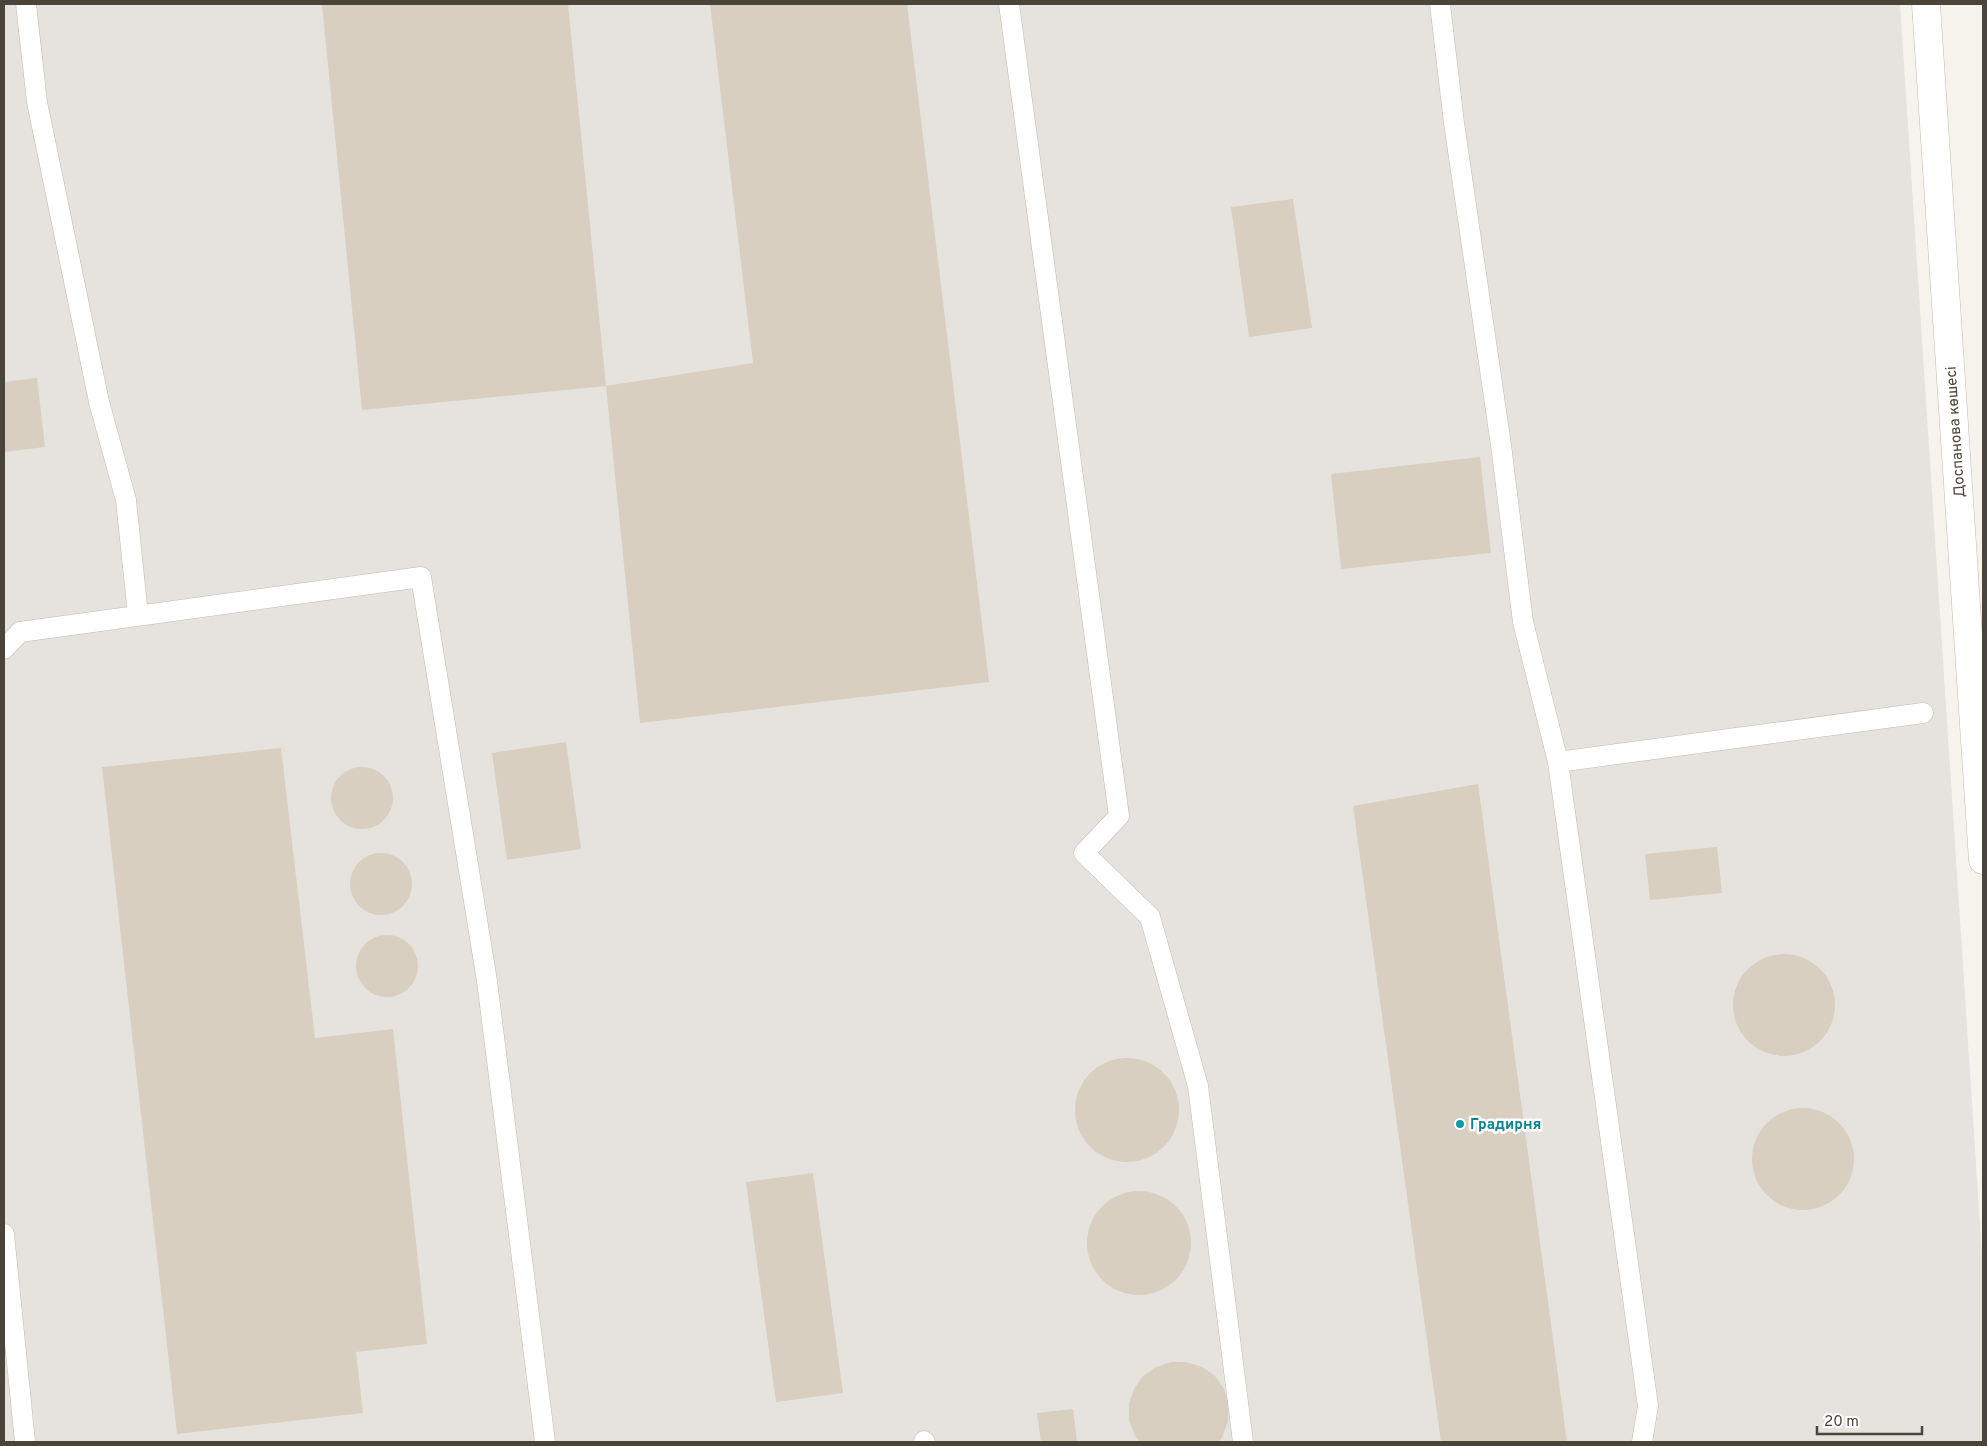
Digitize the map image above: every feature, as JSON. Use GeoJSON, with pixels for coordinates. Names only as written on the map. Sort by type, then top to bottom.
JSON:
{"type":"FeatureCollection","features":[{"type":"Feature","properties":{"kind":"street","name":"Доспанова көшесі"},"geometry":{"type":"LineString","coordinates":[[1926,4],[1978,718],[1983,860]]}},
{"type":"Feature","properties":{"kind":"lane"},"geometry":{"type":"LineString","coordinates":[[26,4],[37,102],[99,402],[126,500],[138,615]]}},
{"type":"Feature","properties":{"kind":"lane"},"geometry":{"type":"LineString","coordinates":[[1009,4],[1119,816],[1084,852],[1150,917],[1198,1086],[1243,1442]]}},
{"type":"Feature","properties":{"kind":"lane"},"geometry":{"type":"LineString","coordinates":[[1440,4],[1454,123],[1501,444],[1523,622],[1558,762],[1648,1406],[1642,1442]]}},
{"type":"Feature","properties":{"kind":"lane"},"geometry":{"type":"LineString","coordinates":[[4,649],[20,632],[421,577],[486,981],[545,1442]]}},
{"type":"Feature","properties":{"kind":"lane"},"geometry":{"type":"LineString","coordinates":[[1558,762],[1923,713]]}},
{"type":"Feature","properties":{"kind":"lane"},"geometry":{"type":"LineString","coordinates":[[4,1234],[25,1442]]}},
{"type":"Feature","properties":{"kind":"shaded area"},"geometry":{"type":"Polygon","coordinates":[[[4,4],[1900,4],[1983,1271],[1983,1442],[4,1442],[4,4]]]}},
{"type":"Feature","properties":{"kind":"building"},"geometry":{"type":"Polygon","coordinates":[[[322,4],[568,4],[606,386],[362,410],[322,4]]]}},
{"type":"Feature","properties":{"kind":"building"},"geometry":{"type":"Polygon","coordinates":[[[710,4],[907,4],[989,682],[640,723],[606,386],[753,363],[710,4]]]}},
{"type":"Feature","properties":{"kind":"building"},"geometry":{"type":"Polygon","coordinates":[[[1293,199],[1312,328],[1249,337],[1231,207],[1293,199]]]}},
{"type":"Feature","properties":{"kind":"building"},"geometry":{"type":"Polygon","coordinates":[[[37,378],[45,447],[4,452],[4,382],[37,378]]]}},
{"type":"Feature","properties":{"kind":"building"},"geometry":{"type":"Polygon","coordinates":[[[1480,457],[1491,553],[1341,569],[1331,474],[1480,457]]]}},
{"type":"Feature","properties":{"kind":"building"},"geometry":{"type":"Polygon","coordinates":[[[566,742],[581,849],[507,860],[492,753],[566,742]]]}},
{"type":"Feature","properties":{"kind":"building"},"geometry":{"type":"Polygon","coordinates":[[[281,748],[315,1038],[393,1029],[427,1344],[356,1352],[363,1413],[177,1434],[102,767],[281,748]]]}},
{"type":"Feature","properties":{"kind":"building"},"geometry":{"type":"Polygon","coordinates":[[[362,767],[374,769],[384,776],[391,786],[393,798],[391,810],[384,820],[374,827],[362,829],[350,827],[340,820],[333,810],[331,798],[333,786],[340,776],[350,769],[362,767]]]}},
{"type":"Feature","properties":{"kind":"building","name":"Градирня"},"geometry":{"type":"Polygon","coordinates":[[[1478,784],[1567,1442],[1441,1442],[1353,806],[1478,784]]]}},
{"type":"Feature","properties":{"kind":"building"},"geometry":{"type":"Polygon","coordinates":[[[1717,847],[1722,893],[1650,900],[1645,854],[1717,847]]]}},
{"type":"Feature","properties":{"kind":"building"},"geometry":{"type":"Polygon","coordinates":[[[381,853],[393,855],[403,862],[410,872],[412,884],[410,896],[403,906],[393,913],[381,915],[369,913],[359,906],[352,896],[350,884],[352,872],[359,862],[369,855],[381,853]]]}},
{"type":"Feature","properties":{"kind":"building"},"geometry":{"type":"Polygon","coordinates":[[[387,935],[404,940],[409,944],[413,949],[418,966],[413,983],[409,988],[404,992],[387,997],[370,992],[365,988],[361,983],[356,966],[361,949],[365,944],[370,940],[387,935]]]}},
{"type":"Feature","properties":{"kind":"building"},"geometry":{"type":"Polygon","coordinates":[[[1784,954],[1803,958],[1820,969],[1831,986],[1835,1005],[1831,1024],[1820,1041],[1803,1052],[1784,1056],[1765,1052],[1748,1041],[1737,1024],[1733,1005],[1737,986],[1748,969],[1765,958],[1784,954]]]}},
{"type":"Feature","properties":{"kind":"building"},"geometry":{"type":"Polygon","coordinates":[[[1127,1058],[1147,1062],[1164,1073],[1175,1090],[1179,1110],[1175,1130],[1164,1147],[1147,1158],[1127,1162],[1107,1158],[1090,1147],[1079,1130],[1075,1110],[1079,1090],[1090,1073],[1107,1062],[1127,1058]]]}},
{"type":"Feature","properties":{"kind":"building"},"geometry":{"type":"Polygon","coordinates":[[[1803,1108],[1822,1112],[1839,1123],[1850,1140],[1854,1159],[1850,1178],[1839,1195],[1822,1206],[1803,1210],[1784,1206],[1767,1195],[1756,1178],[1752,1159],[1756,1140],[1767,1123],[1784,1112],[1803,1108]]]}},
{"type":"Feature","properties":{"kind":"building"},"geometry":{"type":"Polygon","coordinates":[[[813,1173],[843,1393],[776,1402],[746,1182],[813,1173]]]}},
{"type":"Feature","properties":{"kind":"building"},"geometry":{"type":"Polygon","coordinates":[[[1139,1191],[1159,1195],[1176,1206],[1187,1223],[1191,1243],[1187,1263],[1176,1280],[1159,1291],[1139,1295],[1119,1291],[1102,1280],[1091,1263],[1087,1243],[1091,1223],[1102,1206],[1119,1195],[1139,1191]]]}},
{"type":"Feature","properties":{"kind":"building"},"geometry":{"type":"Polygon","coordinates":[[[1171,1362],[1186,1362],[1202,1367],[1215,1376],[1224,1389],[1229,1404],[1228,1421],[1222,1438],[1218,1442],[1140,1442],[1135,1436],[1129,1420],[1129,1404],[1134,1389],[1143,1376],[1156,1367],[1171,1362]]]}},
{"type":"Feature","properties":{"kind":"building"},"geometry":{"type":"Polygon","coordinates":[[[1073,1409],[1077,1442],[1041,1442],[1037,1413],[1073,1409]]]}},
{"type":"Feature","properties":{"kind":"place","name":"Градирня"},"geometry":{"type":"Point","coordinates":[1460,1124]}}]}
